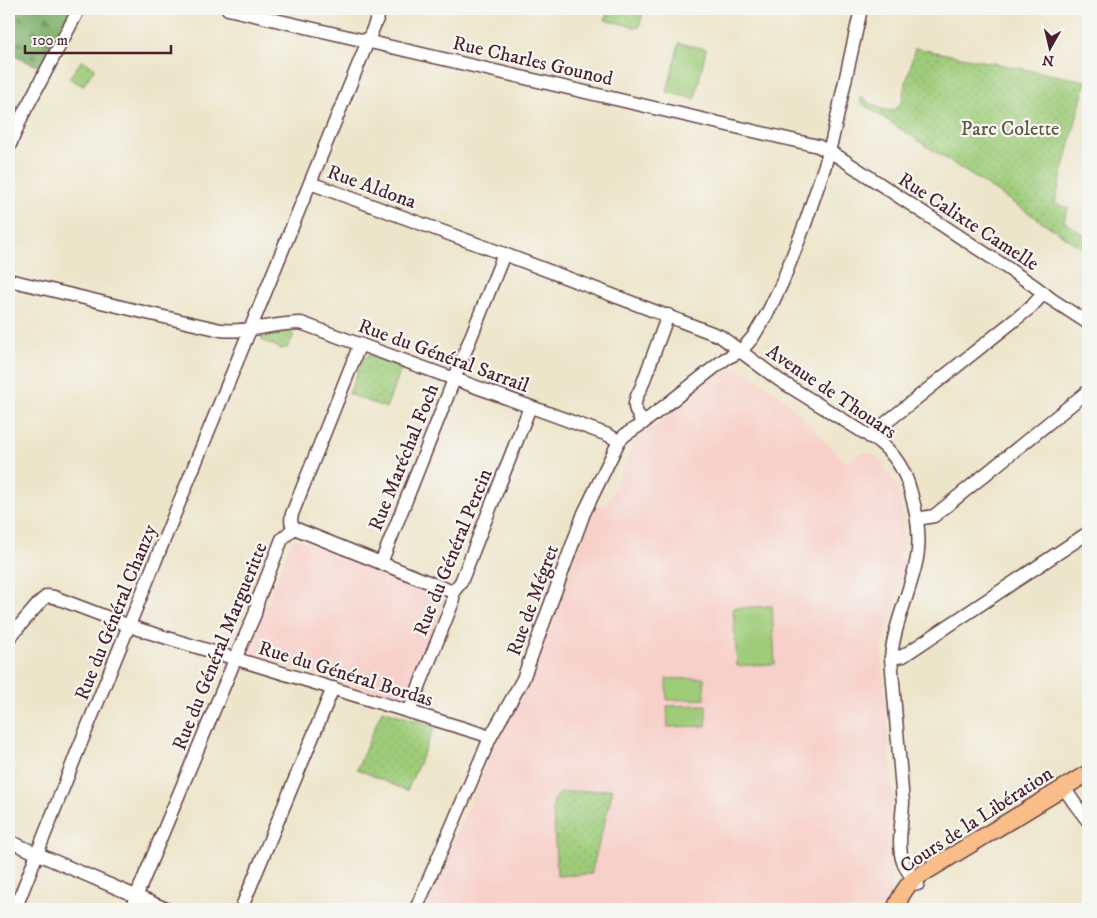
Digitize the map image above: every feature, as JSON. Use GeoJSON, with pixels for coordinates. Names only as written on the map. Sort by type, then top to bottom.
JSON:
{"type":"FeatureCollection","features":[{"type":"Feature","properties":{"kind":"main road","name":"Cours de la Libération"},"geometry":{"type":"LineString","coordinates":[[895,909],[907,886],[1066,791],[1088,773]]}},
{"type":"Feature","properties":{"kind":"main road","name":"Cours de la Libération"},"geometry":{"type":"LineString","coordinates":[[1066,791],[1088,782]]}},
{"type":"Feature","properties":{"kind":"main road","name":"Cours de la Libération"},"geometry":{"type":"LineString","coordinates":[[903,909],[916,882]]}},
{"type":"Feature","properties":{"kind":"street"},"geometry":{"type":"LineString","coordinates":[[9,148],[22,116],[79,9]]}},
{"type":"Feature","properties":{"kind":"street","name":"Rue Charles Gounod"},"geometry":{"type":"LineString","coordinates":[[228,9],[818,146],[829,151]]}},
{"type":"Feature","properties":{"kind":"street"},"geometry":{"type":"LineString","coordinates":[[310,183],[381,9]]}},
{"type":"Feature","properties":{"kind":"street","name":"Avenue de Thouars"},"geometry":{"type":"LineString","coordinates":[[861,9],[829,151],[805,224],[782,283],[768,312],[753,337],[740,351],[779,380],[885,447],[900,464],[906,476],[917,519],[917,555],[894,638],[891,658],[903,803],[901,853],[905,866],[916,882]]}},
{"type":"Feature","properties":{"kind":"street","name":"Rue Calixte Camelle"},"geometry":{"type":"LineString","coordinates":[[829,151],[1033,284],[1088,323]]}},
{"type":"Feature","properties":{"kind":"street","name":"Rue Aldona"},"geometry":{"type":"LineString","coordinates":[[251,328],[310,183],[668,315],[720,336],[740,351]]}},
{"type":"Feature","properties":{"kind":"street","name":"Rue Maréchal Foch"},"geometry":{"type":"LineString","coordinates":[[381,563],[504,254]]}},
{"type":"Feature","properties":{"kind":"street"},"geometry":{"type":"LineString","coordinates":[[9,280],[212,328],[232,331],[251,328]]}},
{"type":"Feature","properties":{"kind":"street"},"geometry":{"type":"LineString","coordinates":[[870,437],[878,428],[1031,307],[1044,293]]}},
{"type":"Feature","properties":{"kind":"street"},"geometry":{"type":"LineString","coordinates":[[643,423],[635,412],[636,398],[668,315]]}},
{"type":"Feature","properties":{"kind":"street","name":"Rue du Général Sarrail"},"geometry":{"type":"LineString","coordinates":[[251,328],[301,323],[530,406],[608,435],[619,441]]}},
{"type":"Feature","properties":{"kind":"street","name":"Rue du Général Chanzy"},"geometry":{"type":"LineString","coordinates":[[13,909],[18,902],[251,328]]}},
{"type":"Feature","properties":{"kind":"street","name":"Rue du Général Margueritte"},"geometry":{"type":"LineString","coordinates":[[131,909],[255,614],[258,600],[282,539],[294,528],[291,520],[292,514],[360,344]]}},
{"type":"Feature","properties":{"kind":"street","name":"Rue de Mégret"},"geometry":{"type":"LineString","coordinates":[[416,909],[490,738],[522,679],[584,513],[619,441],[725,359],[740,351]]}},
{"type":"Feature","properties":{"kind":"street"},"geometry":{"type":"LineString","coordinates":[[917,519],[934,516],[1088,391]]}},
{"type":"Feature","properties":{"kind":"street","name":"Rue du Général Percin"},"geometry":{"type":"LineString","coordinates":[[409,712],[452,604],[453,592],[461,582],[530,406]]}},
{"type":"Feature","properties":{"kind":"street"},"geometry":{"type":"LineString","coordinates":[[294,528],[453,592]]}},
{"type":"Feature","properties":{"kind":"street"},"geometry":{"type":"LineString","coordinates":[[891,658],[902,656],[1088,533]]}},
{"type":"Feature","properties":{"kind":"street","name":"Rue du Général Bordas"},"geometry":{"type":"LineString","coordinates":[[9,638],[41,601],[47,596],[54,597],[129,626],[490,738]]}},
{"type":"Feature","properties":{"kind":"street"},"geometry":{"type":"LineString","coordinates":[[241,909],[333,688]]}},
{"type":"Feature","properties":{"kind":"street"},"geometry":{"type":"LineString","coordinates":[[1066,791],[1088,821]]}},
{"type":"Feature","properties":{"kind":"street"},"geometry":{"type":"LineString","coordinates":[[9,841],[166,909]]}},
{"type":"Feature","properties":{"kind":"shaded area"},"geometry":{"type":"Polygon","coordinates":[[[735,368],[741,369],[778,393],[847,463],[859,453],[870,453],[881,462],[895,483],[903,515],[904,534],[902,552],[897,552],[897,559],[908,560],[883,643],[882,657],[894,802],[889,826],[892,893],[886,909],[424,909],[501,731],[534,673],[595,507],[606,506],[636,439],[650,427],[656,426],[676,411],[679,405],[717,374],[735,368]]]}},
{"type":"Feature","properties":{"kind":"shaded area"},"geometry":{"type":"Polygon","coordinates":[[[297,539],[441,595],[444,604],[407,698],[400,701],[252,655],[248,649],[291,542],[297,539]]]}},
{"type":"Feature","properties":{"kind":"green space"},"geometry":{"type":"Polygon","coordinates":[[[9,9],[70,9],[42,68],[9,54],[9,9]]]}},
{"type":"Feature","properties":{"kind":"green space"},"geometry":{"type":"Polygon","coordinates":[[[608,9],[644,9],[639,28],[605,20],[608,9]]]}},
{"type":"Feature","properties":{"kind":"green space"},"geometry":{"type":"Polygon","coordinates":[[[679,43],[706,49],[695,99],[667,92],[679,43]]]}},
{"type":"Feature","properties":{"kind":"green space","name":"Parc Colette"},"geometry":{"type":"Polygon","coordinates":[[[915,48],[1086,81],[1055,203],[1068,208],[1064,221],[1088,238],[1088,252],[861,103],[861,97],[882,109],[892,110],[897,108],[901,103],[915,48]]]}},
{"type":"Feature","properties":{"kind":"green space"},"geometry":{"type":"Polygon","coordinates":[[[82,60],[95,68],[83,86],[69,78],[82,60]]]}},
{"type":"Feature","properties":{"kind":"green space"},"geometry":{"type":"Polygon","coordinates":[[[286,330],[293,334],[287,348],[281,349],[262,340],[262,334],[286,330]]]}},
{"type":"Feature","properties":{"kind":"green space"},"geometry":{"type":"Polygon","coordinates":[[[370,355],[402,367],[386,408],[349,394],[363,358],[370,355]]]}},
{"type":"Feature","properties":{"kind":"green space"},"geometry":{"type":"Polygon","coordinates":[[[772,606],[775,664],[737,666],[733,608],[772,606]]]}},
{"type":"Feature","properties":{"kind":"green space"},"geometry":{"type":"Polygon","coordinates":[[[704,678],[705,699],[667,700],[666,679],[704,678]]]}},
{"type":"Feature","properties":{"kind":"green space"},"geometry":{"type":"Polygon","coordinates":[[[706,705],[706,726],[668,727],[667,706],[706,705]]]}},
{"type":"Feature","properties":{"kind":"green space"},"geometry":{"type":"Polygon","coordinates":[[[382,710],[435,726],[407,791],[357,769],[382,710]]]}},
{"type":"Feature","properties":{"kind":"green space"},"geometry":{"type":"Polygon","coordinates":[[[613,789],[591,874],[557,876],[553,808],[556,797],[566,792],[613,789]]]}}]}
